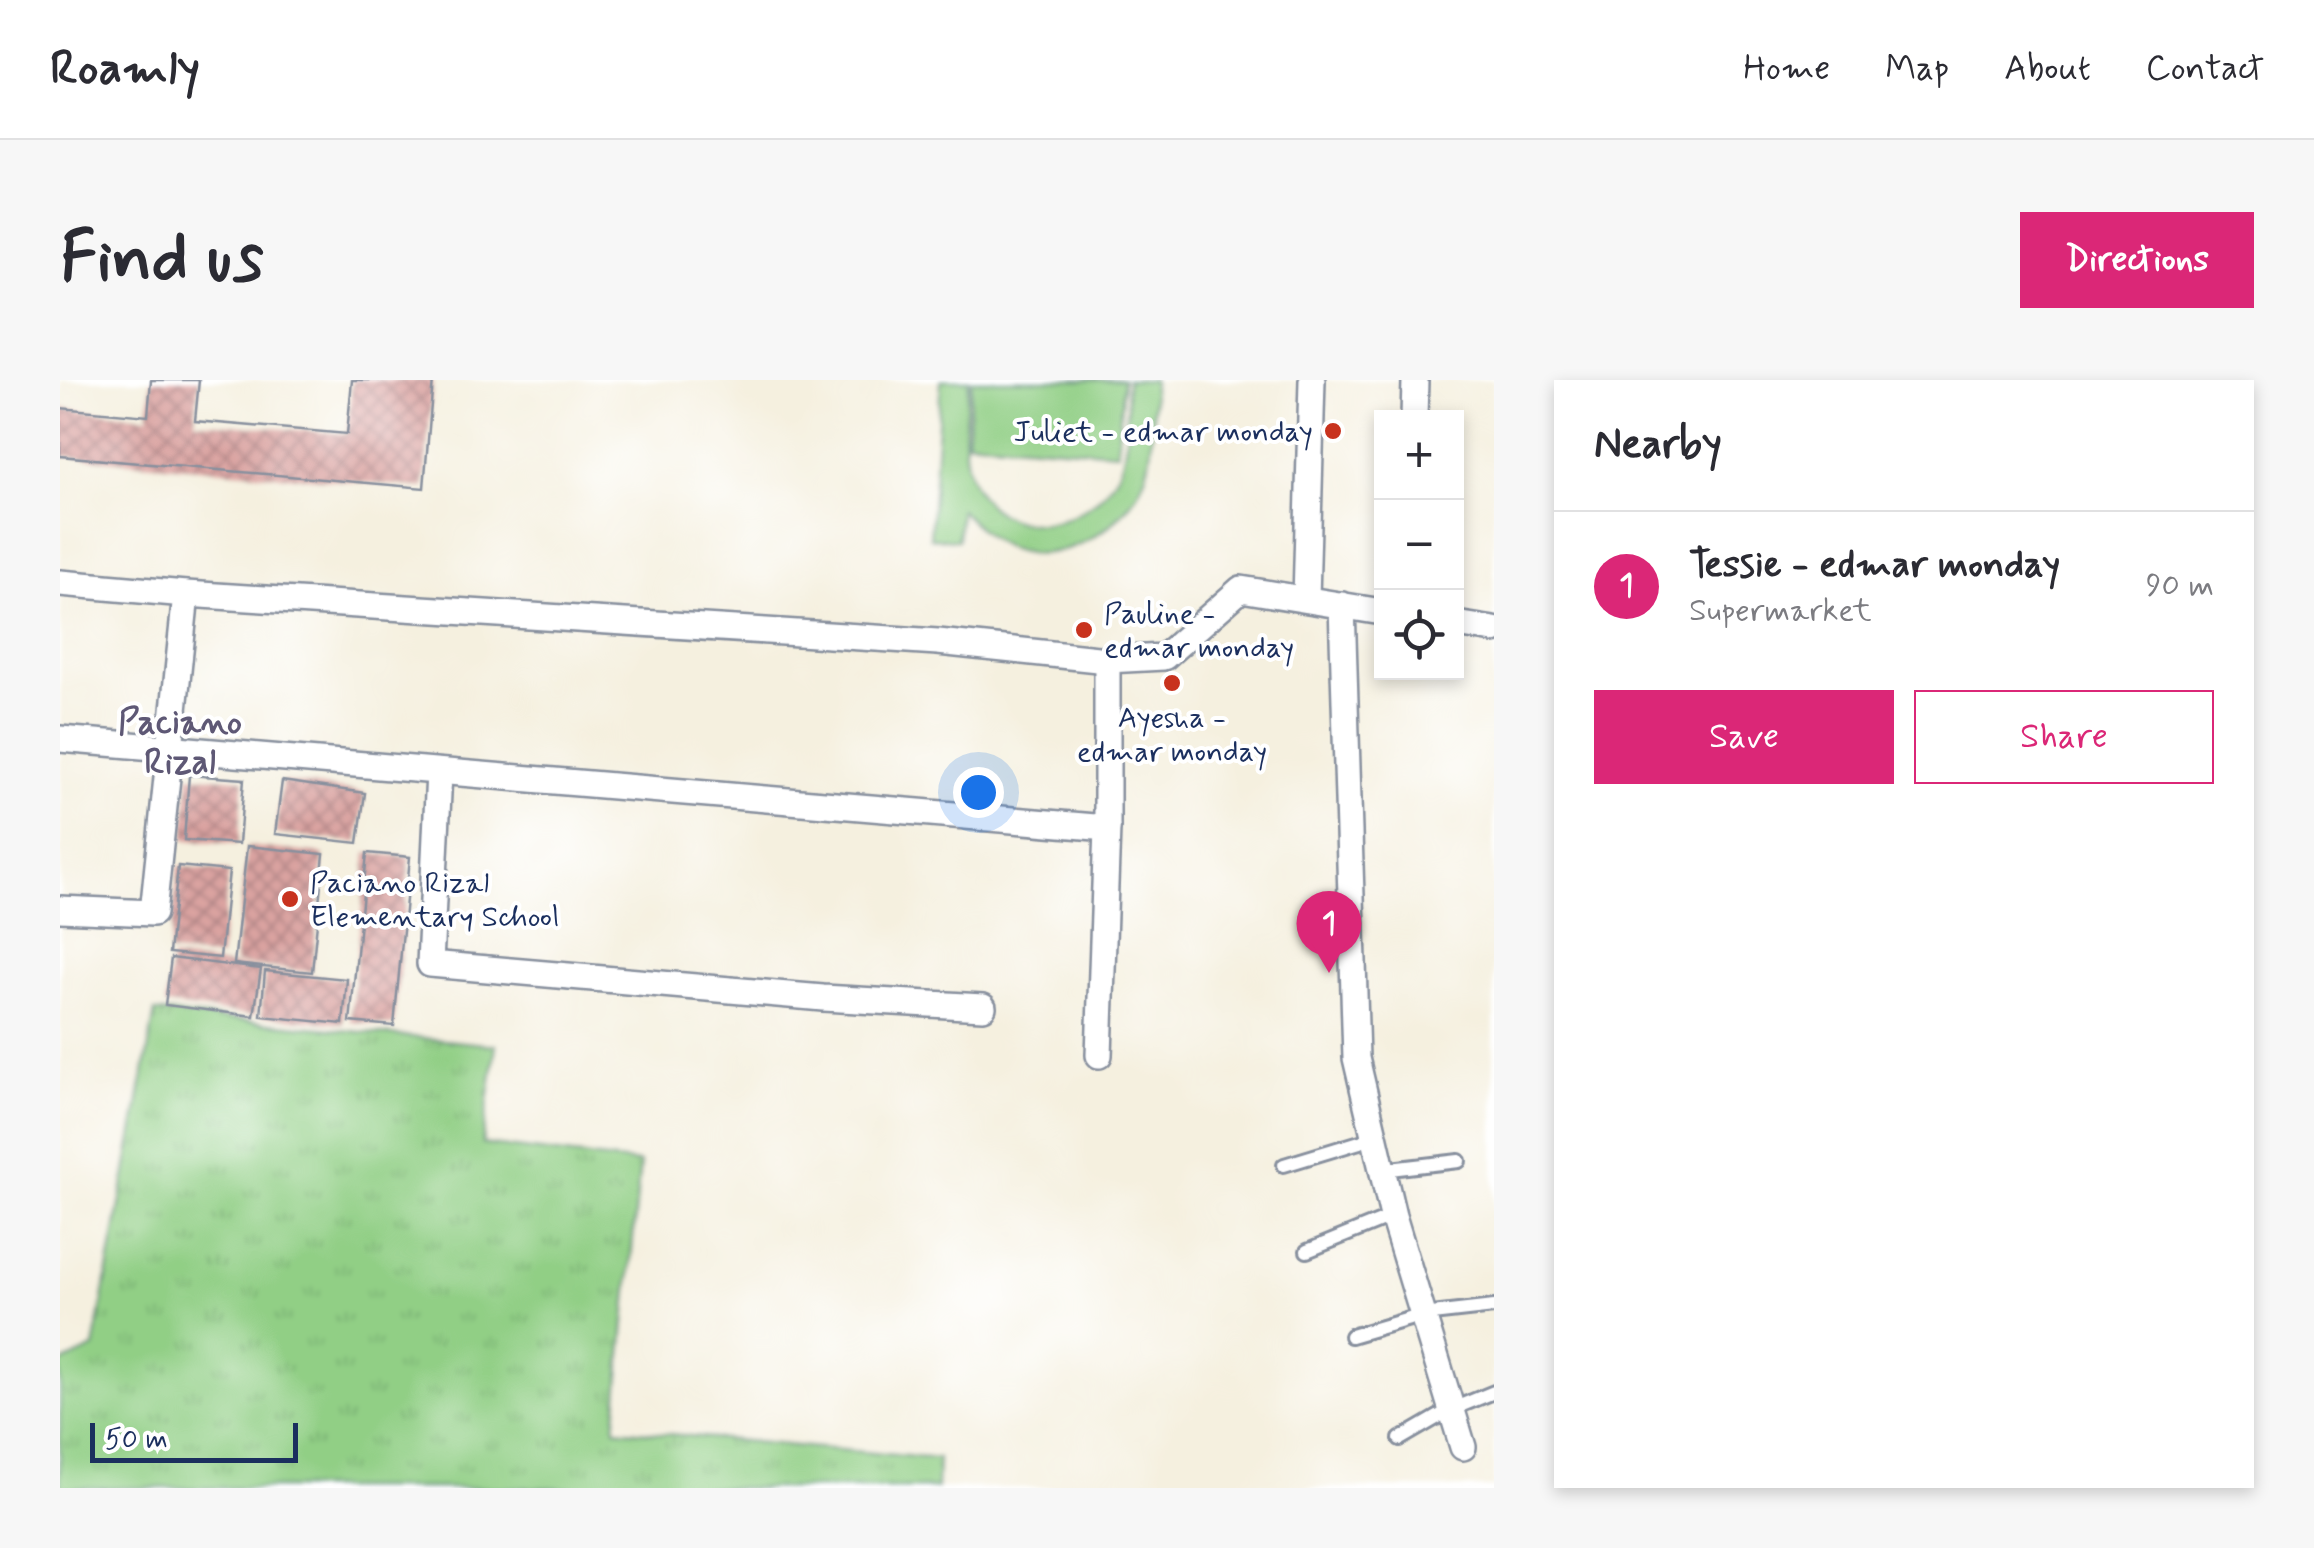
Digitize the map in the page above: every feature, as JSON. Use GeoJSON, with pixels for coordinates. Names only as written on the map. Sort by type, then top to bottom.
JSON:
{"type":"FeatureCollection","features":[{"type":"Feature","properties":{"kind":"street"},"geometry":{"type":"LineString","coordinates":[[1306,600],[1312,380]]}},
{"type":"Feature","properties":{"kind":"street"},"geometry":{"type":"LineString","coordinates":[[1414,410],[1415,380]]}},
{"type":"Feature","properties":{"kind":"street"},"geometry":{"type":"LineString","coordinates":[[60,583],[938,642],[1107,660],[1164,657],[1241,589],[1374,611]]}},
{"type":"Feature","properties":{"kind":"street"},"geometry":{"type":"LineString","coordinates":[[60,909],[153,914],[186,594]]}},
{"type":"Feature","properties":{"kind":"street"},"geometry":{"type":"LineString","coordinates":[[1342,605],[1356,1058],[1380,1170],[1462,1447]]}},
{"type":"Feature","properties":{"kind":"street"},"geometry":{"type":"LineString","coordinates":[[1464,625],[1494,630]]}},
{"type":"Feature","properties":{"kind":"street"},"geometry":{"type":"LineString","coordinates":[[1099,1054],[1107,828],[1107,660]]}},
{"type":"Feature","properties":{"kind":"street"},"geometry":{"type":"LineString","coordinates":[[60,739],[1107,828]]}},
{"type":"Feature","properties":{"kind":"street"},"geometry":{"type":"LineString","coordinates":[[439,772],[430,964],[823,998],[983,1007]]}},
{"type":"Feature","properties":{"kind":"lane"},"geometry":{"type":"LineString","coordinates":[[1284,1164],[1372,1138]]}},
{"type":"Feature","properties":{"kind":"lane"},"geometry":{"type":"LineString","coordinates":[[1380,1170],[1459,1160]]}},
{"type":"Feature","properties":{"kind":"lane"},"geometry":{"type":"LineString","coordinates":[[1307,1250],[1393,1216]]}},
{"type":"Feature","properties":{"kind":"lane"},"geometry":{"type":"LineString","coordinates":[[1351,1336],[1423,1315],[1494,1307]]}},
{"type":"Feature","properties":{"kind":"lane"},"geometry":{"type":"LineString","coordinates":[[1400,1439],[1450,1410],[1494,1392]]}},
{"type":"Feature","properties":{"kind":"green space"},"geometry":{"type":"Polygon","coordinates":[[[941,380],[969,380],[965,450],[969,472],[982,497],[1000,513],[1022,522],[1045,523],[1090,505],[1108,488],[1124,456],[1127,380],[1153,380],[1151,445],[1141,486],[1129,505],[1095,536],[1052,552],[1030,553],[1009,548],[960,510],[958,540],[930,538],[941,380]]]}},
{"type":"Feature","properties":{"kind":"green space"},"geometry":{"type":"Polygon","coordinates":[[[972,380],[1123,380],[1117,452],[967,441],[972,380]]]}},
{"type":"Feature","properties":{"kind":"green space"},"geometry":{"type":"Polygon","coordinates":[[[155,1012],[496,1045],[482,1144],[640,1163],[615,1429],[938,1459],[937,1488],[60,1488],[60,1364],[94,1348],[155,1012]]]}},
{"type":"Feature","properties":{"kind":"building"},"geometry":{"type":"Polygon","coordinates":[[[151,380],[199,380],[195,421],[347,434],[352,380],[433,380],[424,488],[60,456],[60,408],[148,416],[151,380]]]}},
{"type":"Feature","properties":{"kind":"building"},"geometry":{"type":"Polygon","coordinates":[[[189,775],[244,779],[239,844],[184,840],[189,775]]]}},
{"type":"Feature","properties":{"kind":"building"},"geometry":{"type":"Polygon","coordinates":[[[282,781],[365,793],[358,843],[275,834],[282,781]]]}},
{"type":"Feature","properties":{"kind":"building"},"geometry":{"type":"Polygon","coordinates":[[[247,846],[324,854],[312,972],[234,964],[247,846]]]}},
{"type":"Feature","properties":{"kind":"building"},"geometry":{"type":"Polygon","coordinates":[[[367,853],[410,857],[394,1026],[350,1022],[367,853]]]}},
{"type":"Feature","properties":{"kind":"building"},"geometry":{"type":"Polygon","coordinates":[[[178,866],[229,871],[220,958],[169,953],[178,866]]]}},
{"type":"Feature","properties":{"kind":"building"},"geometry":{"type":"Polygon","coordinates":[[[171,958],[261,969],[254,1016],[165,1005],[171,958]]]}},
{"type":"Feature","properties":{"kind":"building"},"geometry":{"type":"Polygon","coordinates":[[[265,971],[347,979],[343,1024],[261,1016],[265,971]]]}},
{"type":"Feature","properties":{"kind":"place","name":"Juliet - edmar monday"},"geometry":{"type":"Point","coordinates":[1333,431]}},
{"type":"Feature","properties":{"kind":"place","name":"Pauline - edmar monday"},"geometry":{"type":"Point","coordinates":[1084,630]}},
{"type":"Feature","properties":{"kind":"place","name":"Ayesha - edmar monday"},"geometry":{"type":"Point","coordinates":[1172,683]}},
{"type":"Feature","properties":{"kind":"place","name":"Paciano Rizal Elementary School"},"geometry":{"type":"Point","coordinates":[290,899]}},
{"type":"Feature","properties":{"kind":"place","name":"Tessie - edmar monday"},"geometry":{"type":"Point","coordinates":[1329,973]}},
{"type":"Feature","properties":{"kind":"district","name":"Paciano Rizal"},"geometry":{"type":"Point","coordinates":[180,741]}}]}
